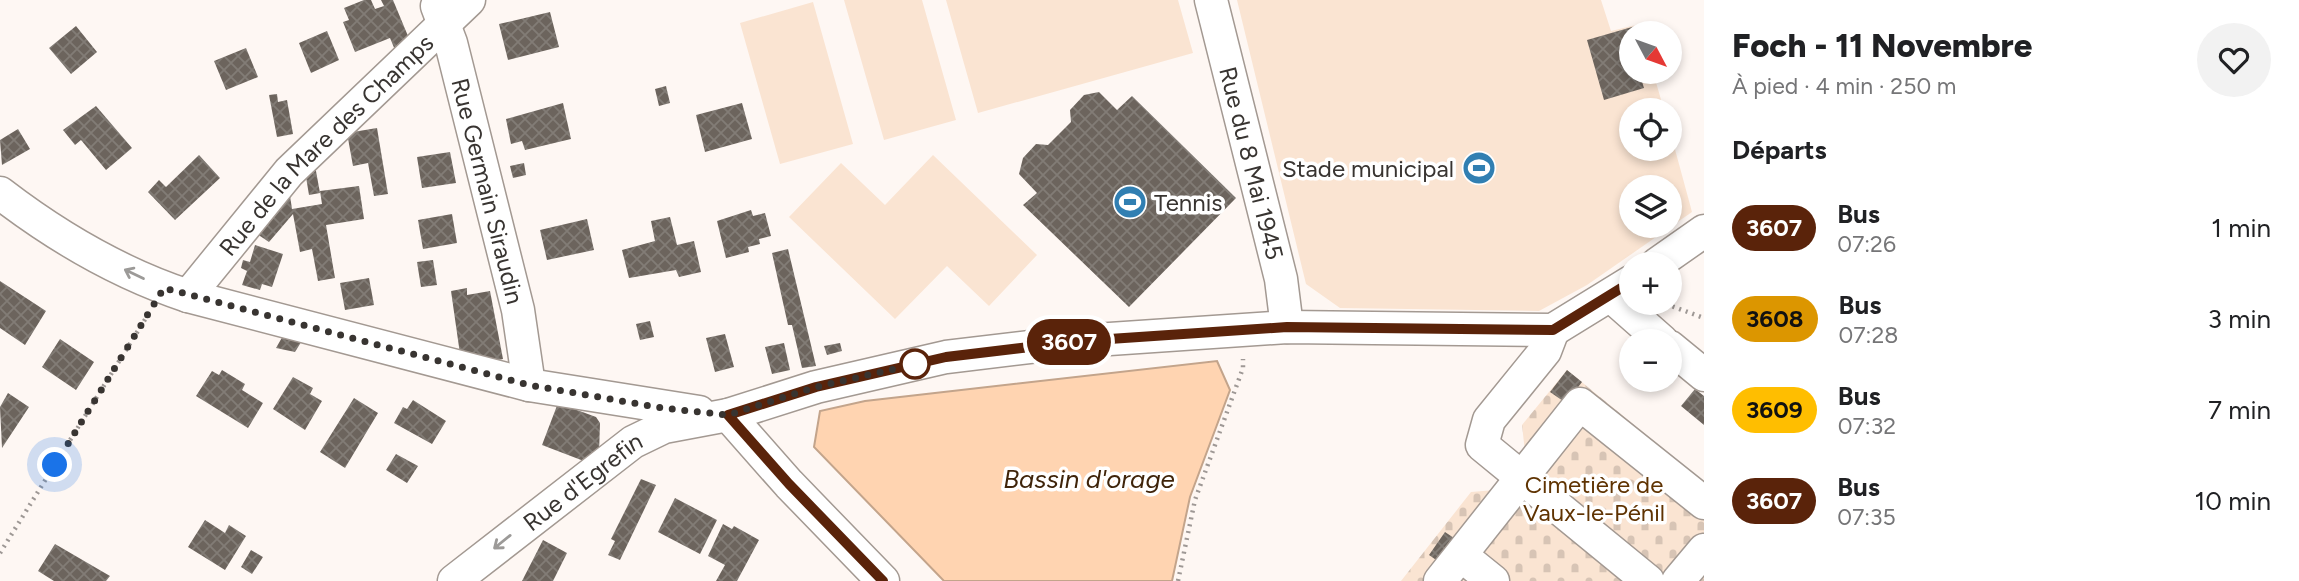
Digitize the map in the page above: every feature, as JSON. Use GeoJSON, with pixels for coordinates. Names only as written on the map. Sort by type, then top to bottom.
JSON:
{"type":"FeatureCollection","features":[{"type":"Feature","properties":{"kind":"street","name":"Rue de la Mare des Champs"},"geometry":{"type":"LineString","coordinates":[[176,292],[440,10],[469,0]]}},
{"type":"Feature","properties":{"kind":"street","name":"Rue du 8 Mai 1945"},"geometry":{"type":"LineString","coordinates":[[1211,0],[1281,279],[1287,327]]}},
{"type":"Feature","properties":{"kind":"street","name":"Rue Germain Siraudin"},"geometry":{"type":"LineString","coordinates":[[440,10],[518,310],[529,385]]}},
{"type":"Feature","properties":{"kind":"street"},"geometry":{"type":"LineString","coordinates":[[0,193],[61,236],[176,292],[529,385],[662,408],[728,415],[789,484],[883,581]]}},
{"type":"Feature","properties":{"kind":"street"},"geometry":{"type":"LineString","coordinates":[[1674,252],[1704,231]]}},
{"type":"Feature","properties":{"kind":"street"},"geometry":{"type":"LineString","coordinates":[[1619,290],[1553,330],[1545,351],[1489,420],[1482,445],[1648,581]]}},
{"type":"Feature","properties":{"kind":"street"},"geometry":{"type":"LineString","coordinates":[[1642,315],[1653,329]]}},
{"type":"Feature","properties":{"kind":"street","name":"Rue d'Egrefin"},"geometry":{"type":"LineString","coordinates":[[454,581],[633,442],[664,427],[728,415],[816,387],[946,357],[1080,341],[1287,327],[1553,330]]}},
{"type":"Feature","properties":{"kind":"street"},"geometry":{"type":"LineString","coordinates":[[1682,357],[1704,375]]}},
{"type":"Feature","properties":{"kind":"street"},"geometry":{"type":"LineString","coordinates":[[1440,581],[1580,404],[1704,503]]}},
{"type":"Feature","properties":{"kind":"street"},"geometry":{"type":"LineString","coordinates":[[1656,581],[1664,577],[1677,581],[1704,550]]}},
{"type":"Feature","properties":{"kind":"street"},"geometry":{"type":"LineString","coordinates":[[1462,556],[1493,581]]}},
{"type":"Feature","properties":{"kind":"path"},"geometry":{"type":"LineString","coordinates":[[0,553],[176,292]]}},
{"type":"Feature","properties":{"kind":"path"},"geometry":{"type":"LineString","coordinates":[[1682,310],[1704,318]]}},
{"type":"Feature","properties":{"kind":"path"},"geometry":{"type":"LineString","coordinates":[[1178,581],[1195,500],[1243,368],[1243,330]]}},
{"type":"Feature","properties":{"kind":"green space"},"geometry":{"type":"Polygon","coordinates":[[[844,0],[922,0],[956,120],[884,140],[844,0]]]}},
{"type":"Feature","properties":{"kind":"green space"},"geometry":{"type":"Polygon","coordinates":[[[946,0],[1178,0],[1193,53],[978,113],[946,0]]]}},
{"type":"Feature","properties":{"kind":"green space","name":"Stade municipal"},"geometry":{"type":"Polygon","coordinates":[[[1237,0],[1601,0],[1611,31],[1619,29],[1619,84],[1656,84],[1661,98],[1619,98],[1619,161],[1678,161],[1682,175],[1619,175],[1619,238],[1655,238],[1634,252],[1619,252],[1619,263],[1587,285],[1539,311],[1340,308],[1306,284],[1237,0]]]}},
{"type":"Feature","properties":{"kind":"green space"},"geometry":{"type":"Polygon","coordinates":[[[813,2],[853,144],[780,164],[740,23],[813,2]]]}},
{"type":"Feature","properties":{"kind":"green space"},"geometry":{"type":"Polygon","coordinates":[[[933,155],[1037,255],[989,306],[947,266],[895,319],[789,217],[841,163],[885,205],[933,155]]]}},
{"type":"Feature","properties":{"kind":"green space","name":"Stade municipal"},"geometry":{"type":"Polygon","coordinates":[[[1682,175],[1692,212],[1682,219],[1682,175]]]}},
{"type":"Feature","properties":{"kind":"green space","name":"Cimetière de Vaux-le-Pénil"},"geometry":{"type":"Polygon","coordinates":[[[1567,370],[1704,482],[1704,581],[1401,581],[1471,492],[1495,490],[1525,452],[1522,425],[1567,370]]]}},
{"type":"Feature","properties":{"kind":"water","name":"Bassin d'orage"},"geometry":{"type":"Polygon","coordinates":[[[1217,361],[1230,390],[1190,497],[1172,581],[944,581],[814,447],[820,411],[865,401],[1217,361]]]}},
{"type":"Feature","properties":{"kind":"building"},"geometry":{"type":"Polygon","coordinates":[[[371,0],[375,9],[384,6],[381,0],[393,0],[408,36],[395,50],[390,38],[355,52],[343,22],[349,20],[344,8],[371,0]]]}},
{"type":"Feature","properties":{"kind":"building"},"geometry":{"type":"Polygon","coordinates":[[[550,12],[559,47],[508,60],[499,24],[550,12]]]}},
{"type":"Feature","properties":{"kind":"building"},"geometry":{"type":"Polygon","coordinates":[[[76,26],[97,52],[71,74],[49,48],[76,26]]]}},
{"type":"Feature","properties":{"kind":"building"},"geometry":{"type":"Polygon","coordinates":[[[327,31],[339,60],[311,73],[299,43],[327,31]]]}},
{"type":"Feature","properties":{"kind":"building"},"geometry":{"type":"Polygon","coordinates":[[[1619,31],[1619,84],[1643,84],[1644,88],[1604,100],[1587,40],[1619,31]]]}},
{"type":"Feature","properties":{"kind":"building"},"geometry":{"type":"Polygon","coordinates":[[[246,48],[258,77],[226,90],[214,61],[246,48]]]}},
{"type":"Feature","properties":{"kind":"building"},"geometry":{"type":"Polygon","coordinates":[[[666,86],[670,103],[659,106],[655,89],[666,86]]]}},
{"type":"Feature","properties":{"kind":"building","name":"Tennis"},"geometry":{"type":"Polygon","coordinates":[[[1099,92],[1117,110],[1132,96],[1236,198],[1129,307],[1023,205],[1037,193],[1019,174],[1023,158],[1036,144],[1048,145],[1071,122],[1070,110],[1084,95],[1099,92]]]}},
{"type":"Feature","properties":{"kind":"building"},"geometry":{"type":"Polygon","coordinates":[[[277,94],[278,102],[287,100],[293,134],[277,137],[269,95],[277,94]]]}},
{"type":"Feature","properties":{"kind":"building"},"geometry":{"type":"Polygon","coordinates":[[[563,103],[571,139],[525,150],[522,141],[511,144],[506,119],[563,103]]]}},
{"type":"Feature","properties":{"kind":"building"},"geometry":{"type":"Polygon","coordinates":[[[742,103],[752,139],[705,152],[696,115],[742,103]]]}},
{"type":"Feature","properties":{"kind":"building"},"geometry":{"type":"Polygon","coordinates":[[[96,106],[132,148],[106,170],[81,140],[75,145],[63,130],[96,106]]]}},
{"type":"Feature","properties":{"kind":"building"},"geometry":{"type":"Polygon","coordinates":[[[377,128],[388,194],[374,196],[368,163],[353,166],[347,133],[377,128]]]}},
{"type":"Feature","properties":{"kind":"building"},"geometry":{"type":"Polygon","coordinates":[[[18,129],[30,149],[2,165],[0,140],[18,129]]]}},
{"type":"Feature","properties":{"kind":"building"},"geometry":{"type":"Polygon","coordinates":[[[450,152],[456,183],[422,188],[417,157],[450,152]]]}},
{"type":"Feature","properties":{"kind":"building"},"geometry":{"type":"Polygon","coordinates":[[[199,155],[220,178],[175,220],[148,192],[159,180],[166,187],[199,155]]]}},
{"type":"Feature","properties":{"kind":"building"},"geometry":{"type":"Polygon","coordinates":[[[314,160],[320,193],[309,195],[305,171],[314,160]]]}},
{"type":"Feature","properties":{"kind":"building"},"geometry":{"type":"Polygon","coordinates":[[[524,163],[526,175],[513,178],[510,166],[524,163]]]}},
{"type":"Feature","properties":{"kind":"building"},"geometry":{"type":"Polygon","coordinates":[[[359,186],[364,219],[326,225],[335,278],[318,281],[312,249],[300,252],[293,214],[269,242],[254,232],[289,189],[292,209],[322,204],[320,191],[359,186]]]}},
{"type":"Feature","properties":{"kind":"building"},"geometry":{"type":"Polygon","coordinates":[[[751,210],[753,216],[765,213],[771,236],[759,239],[760,244],[748,247],[749,252],[726,258],[717,221],[751,210]]]}},
{"type":"Feature","properties":{"kind":"building"},"geometry":{"type":"Polygon","coordinates":[[[452,214],[457,243],[423,249],[418,220],[452,214]]]}},
{"type":"Feature","properties":{"kind":"building"},"geometry":{"type":"Polygon","coordinates":[[[670,217],[677,245],[694,241],[701,272],[679,277],[676,270],[629,278],[622,250],[655,241],[651,221],[670,217]]]}},
{"type":"Feature","properties":{"kind":"building"},"geometry":{"type":"Polygon","coordinates":[[[587,219],[594,250],[547,260],[540,230],[587,219]]]}},
{"type":"Feature","properties":{"kind":"building"},"geometry":{"type":"Polygon","coordinates":[[[255,245],[283,254],[272,287],[262,284],[260,290],[242,285],[247,271],[241,268],[243,260],[250,262],[255,245]]]}},
{"type":"Feature","properties":{"kind":"building"},"geometry":{"type":"Polygon","coordinates":[[[788,249],[816,366],[802,368],[792,325],[788,325],[772,253],[788,249]]]}},
{"type":"Feature","properties":{"kind":"building"},"geometry":{"type":"Polygon","coordinates":[[[433,260],[437,285],[421,287],[417,262],[433,260]]]}},
{"type":"Feature","properties":{"kind":"building"},"geometry":{"type":"Polygon","coordinates":[[[369,278],[374,305],[345,310],[340,283],[369,278]]]}},
{"type":"Feature","properties":{"kind":"building"},"geometry":{"type":"Polygon","coordinates":[[[0,281],[46,311],[25,345],[0,328],[0,281]]]}},
{"type":"Feature","properties":{"kind":"building"},"geometry":{"type":"Polygon","coordinates":[[[467,288],[467,295],[490,291],[503,359],[488,362],[460,354],[451,291],[467,288]]]}},
{"type":"Feature","properties":{"kind":"building"},"geometry":{"type":"Polygon","coordinates":[[[650,321],[654,337],[640,340],[636,324],[650,321]]]}},
{"type":"Feature","properties":{"kind":"building"},"geometry":{"type":"Polygon","coordinates":[[[284,334],[303,339],[295,352],[276,348],[284,334]]]}},
{"type":"Feature","properties":{"kind":"building"},"geometry":{"type":"Polygon","coordinates":[[[725,334],[734,367],[715,372],[706,338],[725,334]]]}},
{"type":"Feature","properties":{"kind":"building"},"geometry":{"type":"Polygon","coordinates":[[[60,339],[94,362],[76,390],[42,367],[60,339]]]}},
{"type":"Feature","properties":{"kind":"building"},"geometry":{"type":"Polygon","coordinates":[[[784,343],[790,370],[772,374],[765,347],[784,343]]]}},
{"type":"Feature","properties":{"kind":"building"},"geometry":{"type":"Polygon","coordinates":[[[840,343],[842,351],[827,355],[824,346],[840,343]]]}},
{"type":"Feature","properties":{"kind":"building"},"geometry":{"type":"Polygon","coordinates":[[[222,370],[245,384],[242,390],[263,403],[248,428],[196,396],[212,371],[219,375],[222,370]]]}},
{"type":"Feature","properties":{"kind":"building"},"geometry":{"type":"Polygon","coordinates":[[[1567,370],[1582,382],[1566,403],[1550,392],[1567,370]]]}},
{"type":"Feature","properties":{"kind":"building"},"geometry":{"type":"Polygon","coordinates":[[[293,377],[313,388],[310,394],[322,401],[305,430],[273,409],[293,377]]]}},
{"type":"Feature","properties":{"kind":"building"},"geometry":{"type":"Polygon","coordinates":[[[1695,389],[1704,396],[1704,425],[1681,406],[1695,389]]]}},
{"type":"Feature","properties":{"kind":"building"},"geometry":{"type":"Polygon","coordinates":[[[8,393],[29,407],[2,448],[0,407],[8,393]]]}},
{"type":"Feature","properties":{"kind":"building"},"geometry":{"type":"Polygon","coordinates":[[[354,398],[378,413],[345,468],[320,452],[354,398]]]}},
{"type":"Feature","properties":{"kind":"building"},"geometry":{"type":"Polygon","coordinates":[[[413,400],[446,421],[432,444],[394,423],[403,407],[407,409],[413,400]]]}},
{"type":"Feature","properties":{"kind":"building"},"geometry":{"type":"Polygon","coordinates":[[[558,403],[596,417],[600,423],[599,454],[589,463],[542,445],[558,403]]]}},
{"type":"Feature","properties":{"kind":"building"},"geometry":{"type":"Polygon","coordinates":[[[396,454],[418,466],[407,483],[386,470],[396,454]]]}},
{"type":"Feature","properties":{"kind":"building"},"geometry":{"type":"Polygon","coordinates":[[[641,479],[656,485],[620,560],[608,555],[615,541],[611,539],[641,479]]]}},
{"type":"Feature","properties":{"kind":"building"},"geometry":{"type":"Polygon","coordinates":[[[675,498],[717,520],[700,554],[658,532],[675,498]]]}},
{"type":"Feature","properties":{"kind":"building"},"geometry":{"type":"Polygon","coordinates":[[[205,520],[225,533],[229,525],[246,536],[225,570],[188,547],[205,520]]]}},
{"type":"Feature","properties":{"kind":"building"},"geometry":{"type":"Polygon","coordinates":[[[723,524],[732,529],[734,526],[759,540],[737,581],[716,581],[725,565],[708,556],[723,524]]]}},
{"type":"Feature","properties":{"kind":"building"},"geometry":{"type":"Polygon","coordinates":[[[1445,532],[1460,542],[1442,564],[1429,555],[1445,532]]]}},
{"type":"Feature","properties":{"kind":"building"},"geometry":{"type":"Polygon","coordinates":[[[543,540],[567,553],[553,581],[522,581],[543,540]]]}},
{"type":"Feature","properties":{"kind":"building"},"geometry":{"type":"Polygon","coordinates":[[[55,544],[110,576],[106,581],[54,581],[38,571],[55,544]]]}},
{"type":"Feature","properties":{"kind":"building"},"geometry":{"type":"Polygon","coordinates":[[[251,550],[263,557],[252,574],[241,567],[251,550]]]}},
{"type":"Feature","properties":{"kind":"bus line","name":"3607"},"geometry":{"type":"LineString","coordinates":[[883,581],[789,484],[728,415],[816,387],[946,357],[1080,341],[1287,327],[1349,330],[1553,330],[1619,290]]}},
{"type":"Feature","properties":{"kind":"place","name":"Stade municipal"},"geometry":{"type":"Point","coordinates":[1479,168]}},
{"type":"Feature","properties":{"kind":"place","name":"Tennis"},"geometry":{"type":"Point","coordinates":[1130,202]}},
{"type":"Feature","properties":{"kind":"route"},"geometry":{"type":"LineString","coordinates":[[55,465],[164,288],[529,385],[662,408],[728,415],[816,387],[920,363],[915,364]]}}]}
